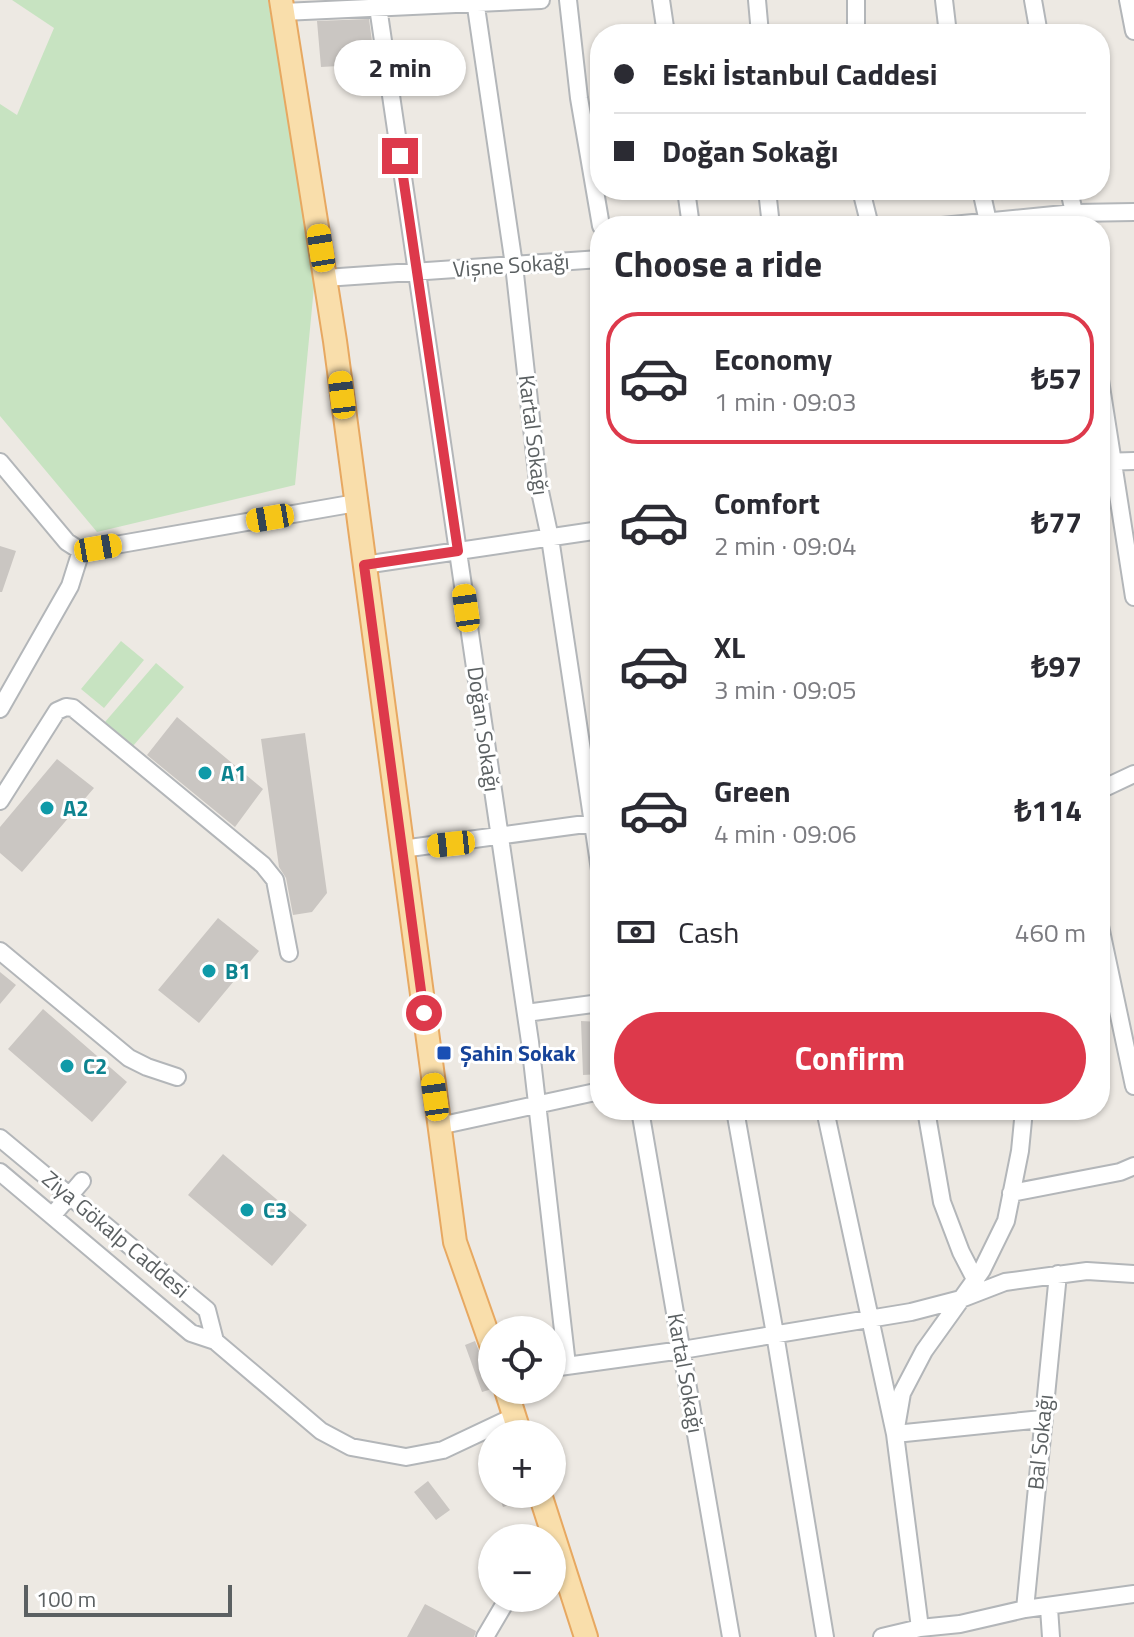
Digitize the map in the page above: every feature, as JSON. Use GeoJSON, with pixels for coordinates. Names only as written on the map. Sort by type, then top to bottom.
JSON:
{"type":"FeatureCollection","features":[{"type":"Feature","properties":{"kind":"main road"},"geometry":{"type":"LineString","coordinates":[[282,6],[325,278],[455,1242],[481,1316]]}},
{"type":"Feature","properties":{"kind":"main road"},"geometry":{"type":"LineString","coordinates":[[545,1508],[586,1637]]}},
{"type":"Feature","properties":{"kind":"street"},"geometry":{"type":"LineString","coordinates":[[282,6],[541,0]]}},
{"type":"Feature","properties":{"kind":"street"},"geometry":{"type":"LineString","coordinates":[[568,0],[590,162]]}},
{"type":"Feature","properties":{"kind":"street"},"geometry":{"type":"LineString","coordinates":[[661,0],[665,24]]}},
{"type":"Feature","properties":{"kind":"street"},"geometry":{"type":"LineString","coordinates":[[757,0],[759,24]]}},
{"type":"Feature","properties":{"kind":"street"},"geometry":{"type":"LineString","coordinates":[[856,0],[856,24]]}},
{"type":"Feature","properties":{"kind":"street"},"geometry":{"type":"LineString","coordinates":[[944,0],[947,24]]}},
{"type":"Feature","properties":{"kind":"street"},"geometry":{"type":"LineString","coordinates":[[1033,0],[1037,24]]}},
{"type":"Feature","properties":{"kind":"street"},"geometry":{"type":"LineString","coordinates":[[1128,0],[1134,31]]}},
{"type":"Feature","properties":{"kind":"street","name":"Kartal Sokağı"},"geometry":{"type":"LineString","coordinates":[[476,2],[514,265],[538,482],[590,785]]}},
{"type":"Feature","properties":{"kind":"street","name":"Doğan Sokağı"},"geometry":{"type":"LineString","coordinates":[[377,4],[526,1013],[538,1103],[556,1316]]}},
{"type":"Feature","properties":{"kind":"street"},"geometry":{"type":"LineString","coordinates":[[1101,216],[1134,212]]}},
{"type":"Feature","properties":{"kind":"street","name":"Vişne Sokağı"},"geometry":{"type":"LineString","coordinates":[[325,278],[590,260]]}},
{"type":"Feature","properties":{"kind":"street"},"geometry":{"type":"LineString","coordinates":[[1110,462],[1134,461]]}},
{"type":"Feature","properties":{"kind":"street"},"geometry":{"type":"LineString","coordinates":[[0,462],[67,542],[81,551],[356,503]]}},
{"type":"Feature","properties":{"kind":"street"},"geometry":{"type":"LineString","coordinates":[[1110,481],[1134,597]]}},
{"type":"Feature","properties":{"kind":"street"},"geometry":{"type":"LineString","coordinates":[[364,565],[590,532]]}},
{"type":"Feature","properties":{"kind":"street"},"geometry":{"type":"LineString","coordinates":[[0,709],[70,586],[81,551]]}},
{"type":"Feature","properties":{"kind":"street"},"geometry":{"type":"LineString","coordinates":[[0,801],[57,711],[73,708],[263,865],[275,880],[289,953]]}},
{"type":"Feature","properties":{"kind":"street"},"geometry":{"type":"LineString","coordinates":[[1110,785],[1134,774]]}},
{"type":"Feature","properties":{"kind":"street"},"geometry":{"type":"LineString","coordinates":[[402,849],[500,838],[590,823]]}},
{"type":"Feature","properties":{"kind":"street"},"geometry":{"type":"LineString","coordinates":[[0,951],[129,1058],[177,1077]]}},
{"type":"Feature","properties":{"kind":"street"},"geometry":{"type":"LineString","coordinates":[[1110,973],[1134,1086]]}},
{"type":"Feature","properties":{"kind":"street"},"geometry":{"type":"LineString","coordinates":[[526,1013],[590,1004]]}},
{"type":"Feature","properties":{"kind":"street"},"geometry":{"type":"LineString","coordinates":[[439,1126],[590,1093]]}},
{"type":"Feature","properties":{"kind":"street","name":"Kartal Sokağı"},"geometry":{"type":"LineString","coordinates":[[642,1120],[731,1637]]}},
{"type":"Feature","properties":{"kind":"street"},"geometry":{"type":"LineString","coordinates":[[737,1120],[825,1637]]}},
{"type":"Feature","properties":{"kind":"street"},"geometry":{"type":"LineString","coordinates":[[827,1120],[895,1434],[920,1628]]}},
{"type":"Feature","properties":{"kind":"street"},"geometry":{"type":"LineString","coordinates":[[928,1120],[942,1202],[975,1279]]}},
{"type":"Feature","properties":{"kind":"street"},"geometry":{"type":"LineString","coordinates":[[895,1434],[902,1393],[924,1351],[975,1279],[1006,1221],[1023,1120]]}},
{"type":"Feature","properties":{"kind":"street","name":"Ziya Gökalp Caddesi"},"geometry":{"type":"LineString","coordinates":[[0,1138],[207,1310],[215,1341]]}},
{"type":"Feature","properties":{"kind":"street"},"geometry":{"type":"LineString","coordinates":[[1011,1193],[1120,1172],[1134,1166]]}},
{"type":"Feature","properties":{"kind":"street","name":"Ziya Gökalp Caddesi"},"geometry":{"type":"LineString","coordinates":[[0,1172],[191,1333],[215,1341],[321,1431],[351,1447],[406,1457],[443,1450],[478,1438]]}},
{"type":"Feature","properties":{"kind":"street"},"geometry":{"type":"LineString","coordinates":[[52,1216],[82,1181]]}},
{"type":"Feature","properties":{"kind":"street"},"geometry":{"type":"LineString","coordinates":[[566,1365],[682,1350],[869,1319],[961,1299],[1005,1282],[1087,1271],[1134,1274]]}},
{"type":"Feature","properties":{"kind":"street","name":"Bal Sokağı"},"geometry":{"type":"LineString","coordinates":[[1025,1609],[1058,1274]]}},
{"type":"Feature","properties":{"kind":"street"},"geometry":{"type":"LineString","coordinates":[[895,1434],[1042,1419]]}},
{"type":"Feature","properties":{"kind":"street"},"geometry":{"type":"LineString","coordinates":[[882,1637],[920,1628],[961,1631],[1025,1609],[1134,1594]]}},
{"type":"Feature","properties":{"kind":"street"},"geometry":{"type":"LineString","coordinates":[[1049,1608],[1051,1637]]}},
{"type":"Feature","properties":{"kind":"street"},"geometry":{"type":"LineString","coordinates":[[485,1637],[500,1612]]}},
{"type":"Feature","properties":{"kind":"green space"},"geometry":{"type":"Polygon","coordinates":[[[12,0],[268,0],[316,266],[295,485],[97,532],[0,416],[0,104],[17,115],[54,28],[12,0]]]}},
{"type":"Feature","properties":{"kind":"green space"},"geometry":{"type":"Polygon","coordinates":[[[121,641],[144,660],[104,708],[81,689],[121,641]]]}},
{"type":"Feature","properties":{"kind":"green space"},"geometry":{"type":"Polygon","coordinates":[[[156,663],[184,687],[133,746],[105,722],[156,663]]]}},
{"type":"Feature","properties":{"kind":"building"},"geometry":{"type":"Polygon","coordinates":[[[369,19],[375,64],[321,67],[317,21],[369,19]]]}},
{"type":"Feature","properties":{"kind":"building"},"geometry":{"type":"Polygon","coordinates":[[[0,546],[16,551],[2,592],[0,592],[0,546]]]}},
{"type":"Feature","properties":{"kind":"building","name":"A1"},"geometry":{"type":"Polygon","coordinates":[[[177,717],[263,789],[235,827],[147,755],[177,717]]]}},
{"type":"Feature","properties":{"kind":"building"},"geometry":{"type":"Polygon","coordinates":[[[305,733],[327,893],[312,912],[293,915],[286,878],[279,867],[261,739],[305,733]]]}},
{"type":"Feature","properties":{"kind":"building","name":"A2"},"geometry":{"type":"Polygon","coordinates":[[[57,759],[94,788],[22,872],[0,853],[0,827],[57,759]]]}},
{"type":"Feature","properties":{"kind":"building","name":"B1"},"geometry":{"type":"Polygon","coordinates":[[[218,918],[259,951],[199,1023],[158,990],[218,918]]]}},
{"type":"Feature","properties":{"kind":"building"},"geometry":{"type":"Polygon","coordinates":[[[0,972],[16,985],[0,1004],[0,972]]]}},
{"type":"Feature","properties":{"kind":"building","name":"C2"},"geometry":{"type":"Polygon","coordinates":[[[43,1009],[127,1082],[92,1122],[8,1049],[43,1009]]]}},
{"type":"Feature","properties":{"kind":"building"},"geometry":{"type":"Polygon","coordinates":[[[581,1021],[590,1021],[590,1075],[583,1075],[581,1021]]]}},
{"type":"Feature","properties":{"kind":"building","name":"C3"},"geometry":{"type":"Polygon","coordinates":[[[223,1154],[307,1225],[272,1266],[188,1195],[223,1154]]]}},
{"type":"Feature","properties":{"kind":"building"},"geometry":{"type":"Polygon","coordinates":[[[475,1341],[478,1349],[478,1381],[465,1345],[475,1341]]]}},
{"type":"Feature","properties":{"kind":"building"},"geometry":{"type":"Polygon","coordinates":[[[428,1481],[450,1510],[436,1520],[414,1492],[428,1481]]]}},
{"type":"Feature","properties":{"kind":"building"},"geometry":{"type":"Polygon","coordinates":[[[425,1604],[476,1631],[474,1637],[407,1637],[425,1604]]]}},
{"type":"Feature","properties":{"kind":"place","name":"A1"},"geometry":{"type":"Point","coordinates":[205,773]}},
{"type":"Feature","properties":{"kind":"place","name":"A2"},"geometry":{"type":"Point","coordinates":[47,808]}},
{"type":"Feature","properties":{"kind":"place","name":"B1"},"geometry":{"type":"Point","coordinates":[209,971]}},
{"type":"Feature","properties":{"kind":"place","name":"Şahin Sokak"},"geometry":{"type":"Point","coordinates":[444,1053]}},
{"type":"Feature","properties":{"kind":"place","name":"C2"},"geometry":{"type":"Point","coordinates":[67,1066]}},
{"type":"Feature","properties":{"kind":"place","name":"C3"},"geometry":{"type":"Point","coordinates":[247,1210]}},
{"type":"Feature","properties":{"kind":"route"},"geometry":{"type":"LineString","coordinates":[[400,156],[458,551],[364,565],[424,1013]]}}]}
